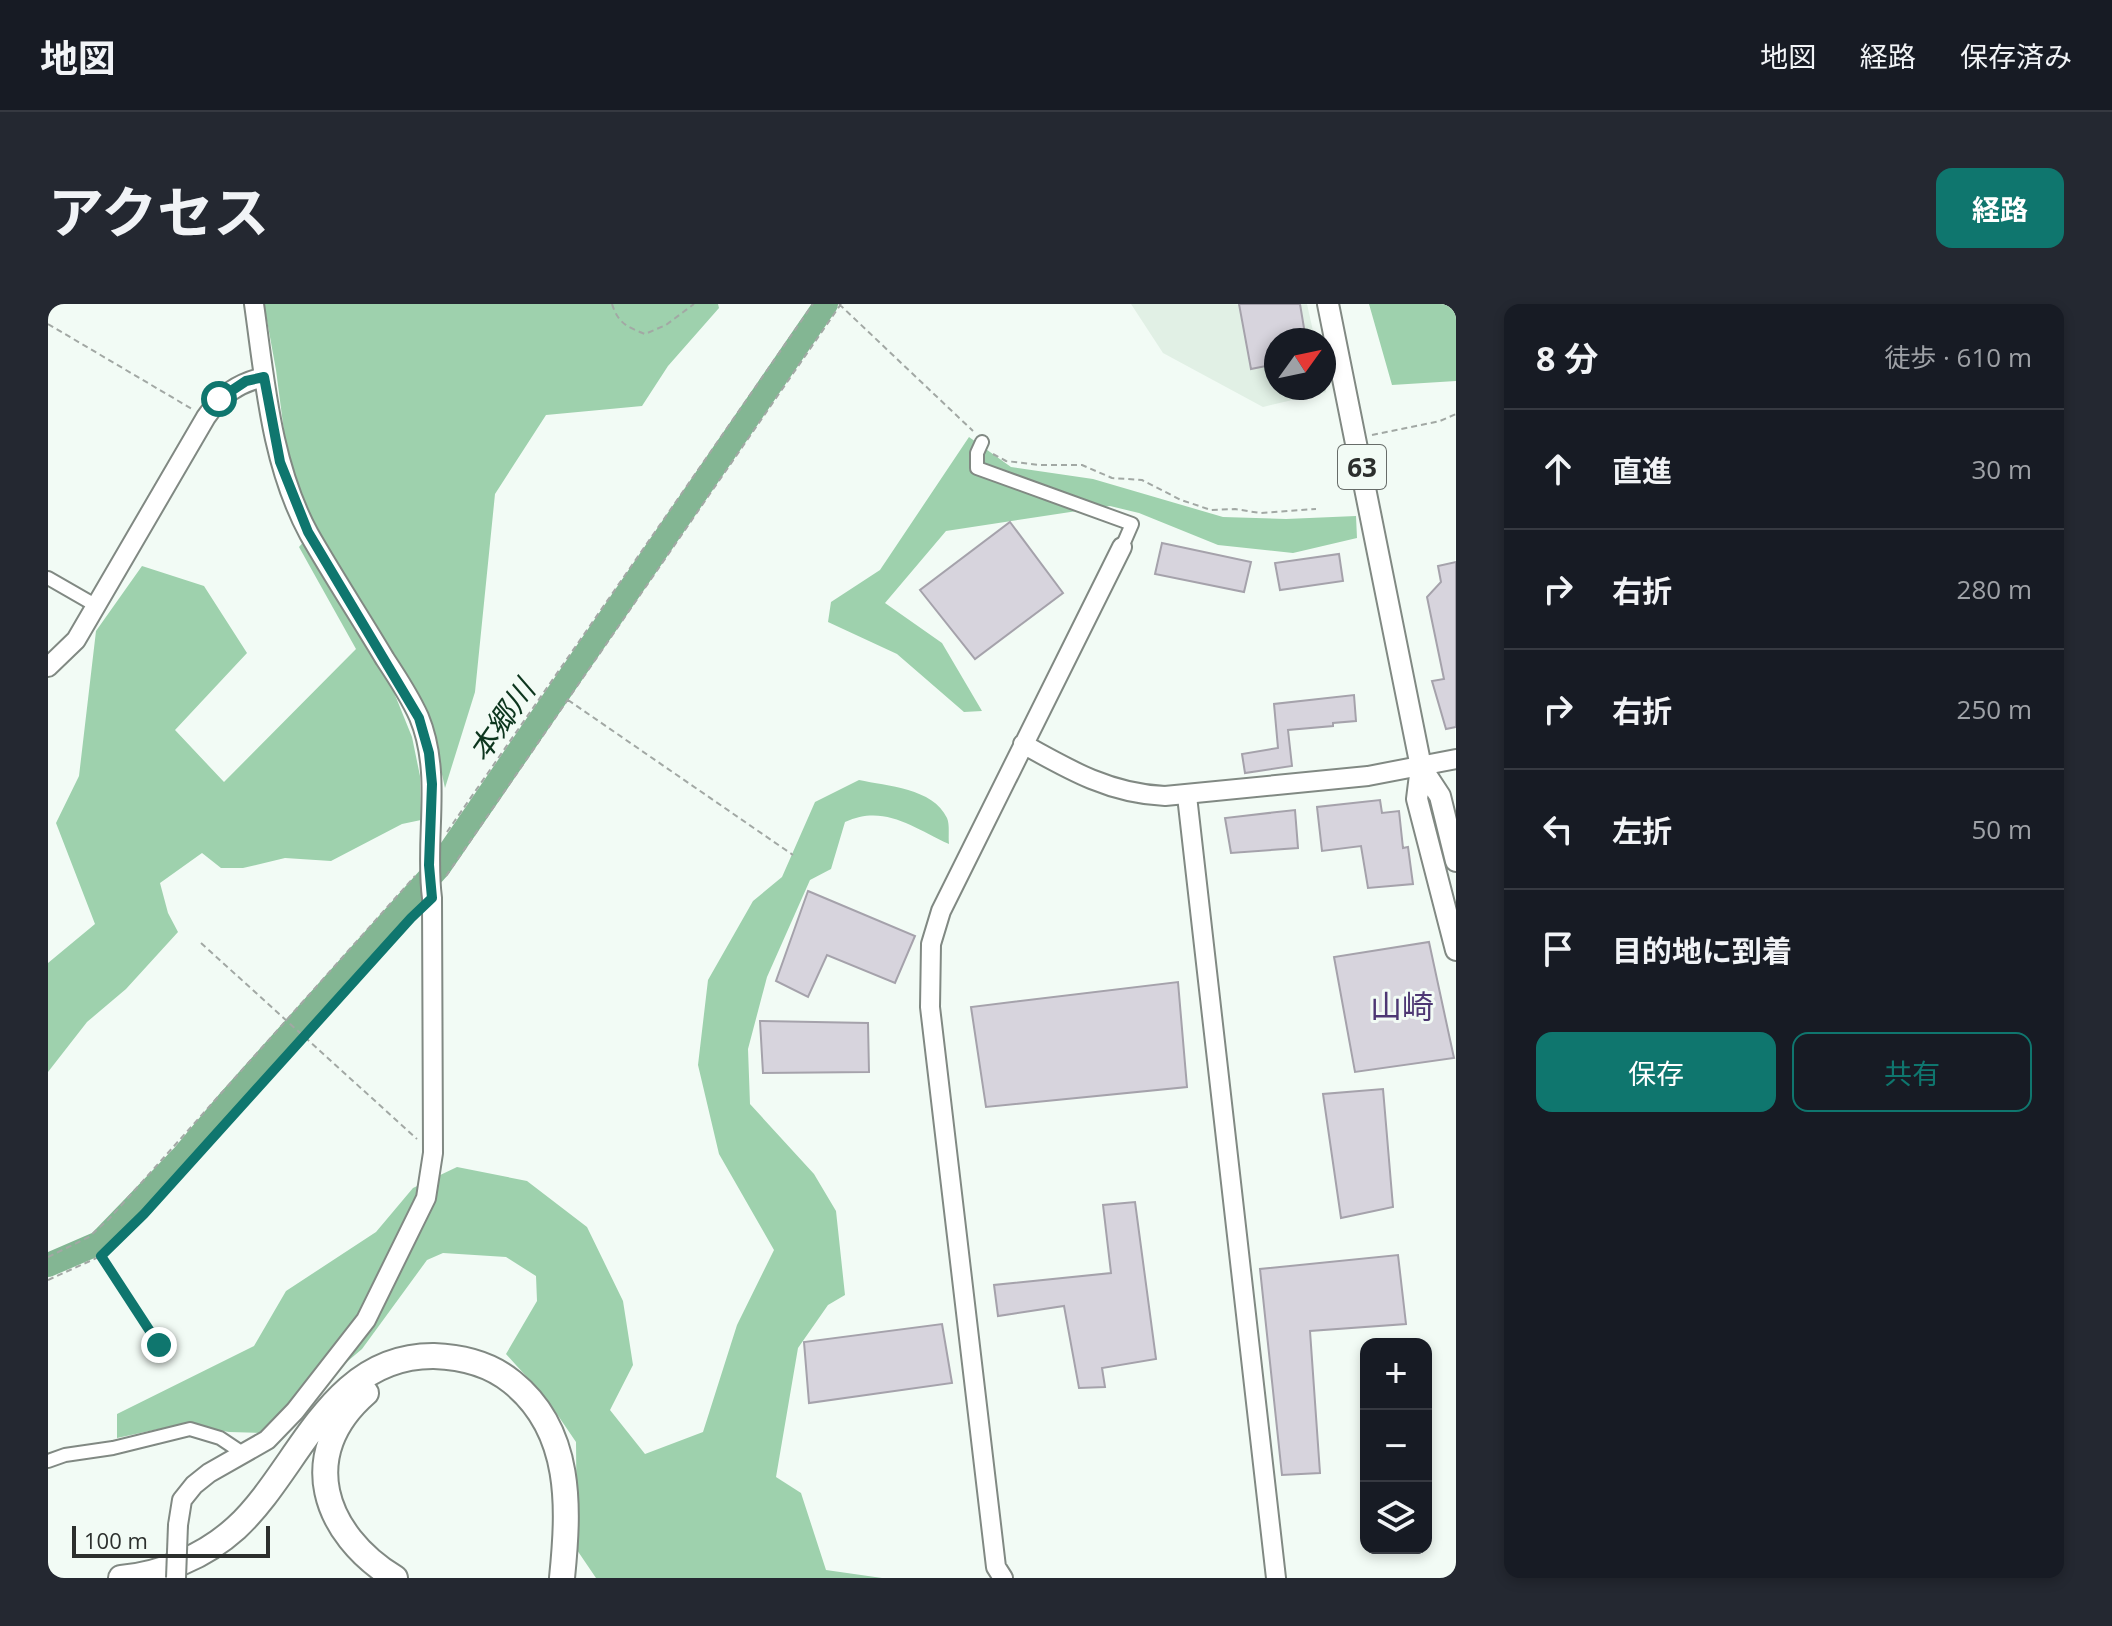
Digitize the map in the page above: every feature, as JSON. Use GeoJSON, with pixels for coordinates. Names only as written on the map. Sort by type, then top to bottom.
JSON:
{"type":"FeatureCollection","features":[{"type":"Feature","properties":{"kind":"highway"},"geometry":{"type":"LineString","coordinates":[[121,1578],[161,1571],[217,1544],[249,1515],[312,1428],[344,1393],[375,1370],[425,1356],[466,1359],[487,1366],[522,1390],[542,1415],[557,1446],[566,1496],[562,1578]]}},
{"type":"Feature","properties":{"kind":"highway"},"geometry":{"type":"LineString","coordinates":[[395,1578],[364,1557],[341,1529],[332,1512],[326,1462],[330,1445],[345,1415],[370,1390],[400,1374],[439,1368],[476,1375],[495,1385],[525,1412],[537,1430],[552,1473],[554,1497],[549,1578]]}},
{"type":"Feature","properties":{"kind":"main road","name":"63"},"geometry":{"type":"LineString","coordinates":[[1328,304],[1421,767],[1417,799],[1456,950]]}},
{"type":"Feature","properties":{"kind":"main road","name":"63"},"geometry":{"type":"LineString","coordinates":[[1421,767],[1440,796],[1456,861]]}},
{"type":"Feature","properties":{"kind":"street"},"geometry":{"type":"LineString","coordinates":[[176,1578],[182,1500],[194,1485],[267,1440],[295,1411],[366,1320],[426,1198],[433,1153],[432,784],[429,753],[419,718],[302,519],[280,462],[254,304]]}},
{"type":"Feature","properties":{"kind":"street"},"geometry":{"type":"LineString","coordinates":[[48,667],[76,640],[219,399],[246,381],[264,377]]}},
{"type":"Feature","properties":{"kind":"street"},"geometry":{"type":"LineString","coordinates":[[982,442],[977,453],[977,468],[1132,524],[941,911],[931,944],[929,981],[996,1567],[1003,1578]]}},
{"type":"Feature","properties":{"kind":"street"},"geometry":{"type":"LineString","coordinates":[[48,578],[95,605]]}},
{"type":"Feature","properties":{"kind":"street"},"geometry":{"type":"LineString","coordinates":[[1023,744],[1086,778],[1140,795],[1187,796],[1368,776],[1456,759]]}},
{"type":"Feature","properties":{"kind":"street"},"geometry":{"type":"LineString","coordinates":[[1187,796],[1276,1578]]}},
{"type":"Feature","properties":{"kind":"street"},"geometry":{"type":"LineString","coordinates":[[48,1461],[190,1429],[220,1438],[244,1454]]}},
{"type":"Feature","properties":{"kind":"path"},"geometry":{"type":"LineString","coordinates":[[612,304],[617,319],[645,334],[666,325],[694,304]]}},
{"type":"Feature","properties":{"kind":"path"},"geometry":{"type":"LineString","coordinates":[[448,831],[813,304]]}},
{"type":"Feature","properties":{"kind":"path"},"geometry":{"type":"LineString","coordinates":[[48,1280],[101,1256],[144,1214],[432,894],[840,304],[967,423],[991,452],[1006,461],[1082,465],[1112,478],[1142,480],[1181,500],[1211,510],[1235,509],[1260,513],[1316,509]]}},
{"type":"Feature","properties":{"kind":"path"},"geometry":{"type":"LineString","coordinates":[[48,324],[206,417]]}},
{"type":"Feature","properties":{"kind":"path"},"geometry":{"type":"LineString","coordinates":[[1356,439],[1440,421],[1456,414]]}},
{"type":"Feature","properties":{"kind":"path"},"geometry":{"type":"LineString","coordinates":[[567,699],[793,855]]}},
{"type":"Feature","properties":{"kind":"path"},"geometry":{"type":"LineString","coordinates":[[48,1257],[89,1237],[109,1219],[430,859]]}},
{"type":"Feature","properties":{"kind":"path"},"geometry":{"type":"LineString","coordinates":[[201,943],[433,1153]]}},
{"type":"Feature","properties":{"kind":"path"},"geometry":{"type":"LineString","coordinates":[[101,1256],[159,1345]]}},
{"type":"Feature","properties":{"kind":"shaded area"},"geometry":{"type":"Polygon","coordinates":[[[1131,304],[1307,304],[1312,328],[1264,328],[1264,400],[1292,400],[1263,407],[1163,353],[1131,304]]]}},
{"type":"Feature","properties":{"kind":"green space"},"geometry":{"type":"Polygon","coordinates":[[[264,304],[718,304],[719,308],[668,366],[642,406],[546,415],[495,494],[475,692],[445,788],[430,719],[317,531],[288,462],[264,304]]]}},
{"type":"Feature","properties":{"kind":"green space"},"geometry":{"type":"Polygon","coordinates":[[[1369,304],[1456,304],[1456,381],[1392,385],[1369,304]]]}},
{"type":"Feature","properties":{"kind":"green space"},"geometry":{"type":"Polygon","coordinates":[[[969,437],[1011,467],[1093,479],[1223,517],[1286,519],[1356,516],[1357,538],[1293,553],[1218,545],[1139,513],[1110,506],[946,531],[885,603],[942,643],[982,711],[964,712],[897,654],[828,622],[831,602],[880,570],[969,437]]]}},
{"type":"Feature","properties":{"kind":"green space"},"geometry":{"type":"Polygon","coordinates":[[[307,538],[393,690],[412,737],[420,776],[421,820],[402,824],[331,861],[285,858],[243,868],[221,868],[202,853],[160,883],[168,913],[178,932],[126,989],[87,1022],[48,1072],[48,963],[95,924],[56,823],[79,776],[96,631],[142,566],[204,586],[247,653],[175,730],[224,782],[356,649],[299,547],[307,538]]]}},
{"type":"Feature","properties":{"kind":"green space"},"geometry":{"type":"Polygon","coordinates":[[[859,780],[908,790],[931,800],[947,818],[949,844],[885,817],[872,815],[845,822],[831,869],[810,880],[767,977],[748,1049],[750,1104],[814,1174],[836,1211],[845,1295],[828,1305],[798,1348],[776,1477],[801,1493],[826,1570],[882,1578],[596,1578],[577,1550],[576,1442],[546,1398],[506,1354],[537,1301],[536,1276],[506,1257],[443,1253],[427,1260],[362,1349],[263,1433],[229,1432],[182,1424],[117,1438],[117,1414],[254,1346],[286,1291],[376,1232],[413,1188],[457,1167],[527,1181],[587,1227],[623,1301],[633,1365],[610,1410],[645,1454],[703,1432],[737,1325],[774,1250],[719,1154],[698,1065],[708,980],[753,901],[782,877],[815,802],[859,780]]]}},
{"type":"Feature","properties":{"kind":"building"},"geometry":{"type":"Polygon","coordinates":[[[1239,304],[1300,304],[1304,328],[1264,328],[1264,366],[1251,369],[1239,304]]]}},
{"type":"Feature","properties":{"kind":"building"},"geometry":{"type":"Polygon","coordinates":[[[1010,522],[1063,593],[975,659],[920,590],[1010,522]]]}},
{"type":"Feature","properties":{"kind":"building"},"geometry":{"type":"Polygon","coordinates":[[[1162,543],[1251,562],[1244,592],[1155,574],[1162,543]]]}},
{"type":"Feature","properties":{"kind":"building"},"geometry":{"type":"Polygon","coordinates":[[[1339,554],[1343,581],[1280,590],[1275,563],[1339,554]]]}},
{"type":"Feature","properties":{"kind":"building"},"geometry":{"type":"Polygon","coordinates":[[[1456,562],[1456,727],[1446,729],[1432,681],[1444,679],[1427,597],[1441,582],[1438,566],[1456,562]]]}},
{"type":"Feature","properties":{"kind":"building"},"geometry":{"type":"Polygon","coordinates":[[[1354,695],[1356,721],[1288,730],[1292,766],[1245,773],[1242,754],[1278,748],[1274,704],[1354,695]]]}},
{"type":"Feature","properties":{"kind":"building"},"geometry":{"type":"Polygon","coordinates":[[[1380,800],[1382,813],[1399,811],[1403,848],[1408,847],[1413,884],[1368,888],[1361,846],[1322,851],[1317,807],[1380,800]]]}},
{"type":"Feature","properties":{"kind":"building"},"geometry":{"type":"Polygon","coordinates":[[[1295,810],[1298,848],[1231,853],[1225,818],[1295,810]]]}},
{"type":"Feature","properties":{"kind":"building"},"geometry":{"type":"Polygon","coordinates":[[[808,891],[915,936],[895,983],[827,955],[808,997],[776,981],[808,891]]]}},
{"type":"Feature","properties":{"kind":"building"},"geometry":{"type":"Polygon","coordinates":[[[1429,942],[1454,1058],[1355,1072],[1334,957],[1429,942]]]}},
{"type":"Feature","properties":{"kind":"building"},"geometry":{"type":"Polygon","coordinates":[[[1178,982],[1187,1087],[986,1107],[971,1007],[1178,982]]]}},
{"type":"Feature","properties":{"kind":"building"},"geometry":{"type":"Polygon","coordinates":[[[760,1021],[868,1023],[869,1072],[763,1073],[760,1021]]]}},
{"type":"Feature","properties":{"kind":"building"},"geometry":{"type":"Polygon","coordinates":[[[1383,1089],[1393,1207],[1341,1218],[1323,1094],[1383,1089]]]}},
{"type":"Feature","properties":{"kind":"building"},"geometry":{"type":"Polygon","coordinates":[[[1135,1202],[1156,1359],[1102,1368],[1105,1387],[1079,1388],[1064,1306],[998,1316],[994,1285],[1111,1273],[1103,1205],[1135,1202]]]}},
{"type":"Feature","properties":{"kind":"building"},"geometry":{"type":"Polygon","coordinates":[[[1398,1255],[1406,1324],[1310,1331],[1320,1473],[1282,1475],[1260,1269],[1398,1255]]]}},
{"type":"Feature","properties":{"kind":"building"},"geometry":{"type":"Polygon","coordinates":[[[942,1324],[952,1383],[809,1403],[804,1342],[942,1324]]]}},
{"type":"Feature","properties":{"kind":"waterway","name":"本郷川"},"geometry":{"type":"LineString","coordinates":[[48,1265],[99,1243],[184,1155],[439,867],[826,304]]}},
{"type":"Feature","properties":{"kind":"district","name":"山崎"},"geometry":{"type":"Point","coordinates":[1402,1005]}},
{"type":"Feature","properties":{"kind":"route"},"geometry":{"type":"LineString","coordinates":[[159,1345],[101,1256],[144,1214],[432,898],[429,865],[432,784],[429,753],[419,718],[308,532],[280,462],[264,377],[246,381],[219,399]]}}]}
